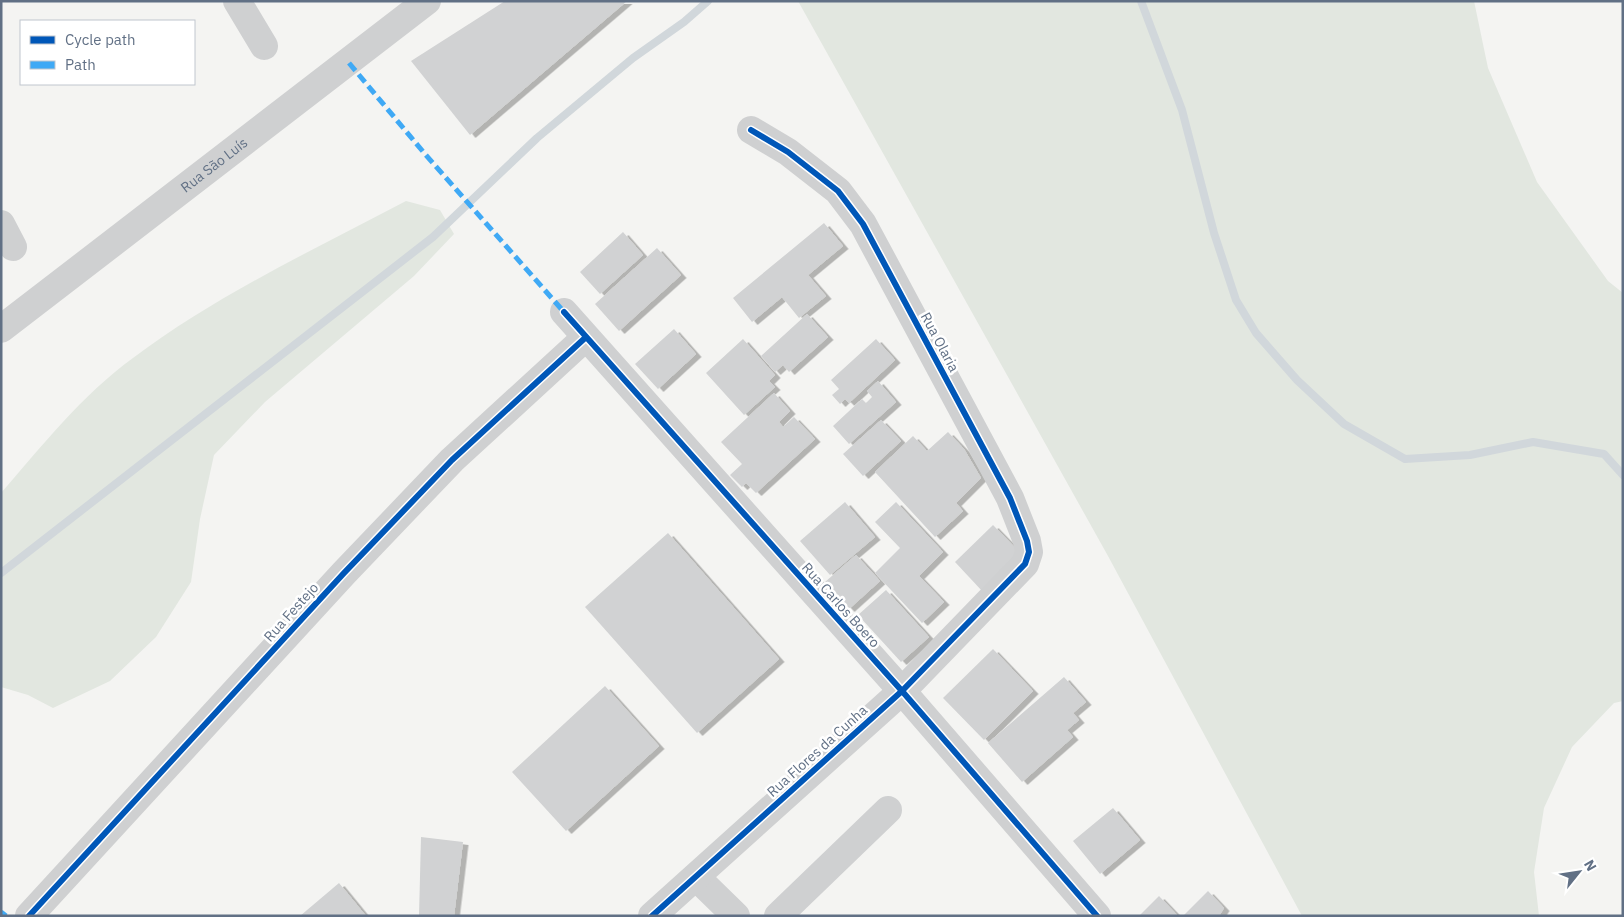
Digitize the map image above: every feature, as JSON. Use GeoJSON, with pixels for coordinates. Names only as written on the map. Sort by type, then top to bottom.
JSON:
{"type":"FeatureCollection","features":[{"type":"Feature","properties":{"kind":"street"},"geometry":{"type":"LineString","coordinates":[[237,1],[264,46]]}},
{"type":"Feature","properties":{"kind":"street","name":"Rua São Luís"},"geometry":{"type":"LineString","coordinates":[[1,329],[427,1]]}},
{"type":"Feature","properties":{"kind":"street","name":"Rua Olaria"},"geometry":{"type":"LineString","coordinates":[[751,130],[788,152],[838,191],[863,224],[1010,498],[1029,552],[1025,564],[992,598]]}},
{"type":"Feature","properties":{"kind":"street","name":"Rua Carlos Boero"},"geometry":{"type":"LineString","coordinates":[[564,312],[585,338],[902,691],[1097,916]]}},
{"type":"Feature","properties":{"kind":"street","name":"Rua Festejo"},"geometry":{"type":"LineString","coordinates":[[30,916],[344,573],[452,460],[585,338]]}},
{"type":"Feature","properties":{"kind":"street","name":"Rua Flores da Cunha"},"geometry":{"type":"LineString","coordinates":[[652,916],[902,691],[992,598]]}},
{"type":"Feature","properties":{"kind":"street"},"geometry":{"type":"LineString","coordinates":[[778,916],[888,810]]}},
{"type":"Feature","properties":{"kind":"street"},"geometry":{"type":"LineString","coordinates":[[696,877],[736,916]]}},
{"type":"Feature","properties":{"kind":"shaded area"},"geometry":{"type":"Polygon","coordinates":[[[798,1],[1474,1],[1488,68],[1537,182],[1608,281],[1623,293],[1623,701],[1614,703],[1572,747],[1544,808],[1534,872],[1539,916],[1302,916],[1108,556],[798,1]]]}},
{"type":"Feature","properties":{"kind":"shaded area"},"geometry":{"type":"Polygon","coordinates":[[[406,201],[440,210],[454,234],[414,276],[265,402],[214,455],[200,519],[191,582],[156,637],[110,681],[53,708],[28,695],[1,687],[1,493],[47,439],[80,405],[114,372],[133,358],[198,314],[266,274],[406,201]]]}},
{"type":"Feature","properties":{"kind":"building"},"geometry":{"type":"Polygon","coordinates":[[[505,1],[627,1],[470,135],[411,61],[505,1]]]}},
{"type":"Feature","properties":{"kind":"building"},"geometry":{"type":"Polygon","coordinates":[[[824,223],[843,246],[808,275],[826,296],[799,318],[782,297],[752,322],[733,298],[824,223]]]}},
{"type":"Feature","properties":{"kind":"building"},"geometry":{"type":"Polygon","coordinates":[[[623,232],[643,255],[600,294],[580,272],[623,232]]]}},
{"type":"Feature","properties":{"kind":"building"},"geometry":{"type":"Polygon","coordinates":[[[657,248],[681,275],[619,331],[595,304],[657,248]]]}},
{"type":"Feature","properties":{"kind":"building"},"geometry":{"type":"Polygon","coordinates":[[[807,314],[828,337],[789,372],[783,365],[775,372],[761,356],[807,314]]]}},
{"type":"Feature","properties":{"kind":"building"},"geometry":{"type":"Polygon","coordinates":[[[674,329],[696,354],[658,389],[635,364],[674,329]]]}},
{"type":"Feature","properties":{"kind":"building"},"geometry":{"type":"Polygon","coordinates":[[[743,339],[775,375],[769,381],[775,387],[744,415],[706,373],[743,339]]]}},
{"type":"Feature","properties":{"kind":"building"},"geometry":{"type":"Polygon","coordinates":[[[876,339],[895,360],[849,403],[845,399],[840,404],[832,395],[839,389],[831,380],[876,339]]]}},
{"type":"Feature","properties":{"kind":"building"},"geometry":{"type":"Polygon","coordinates":[[[878,381],[896,402],[849,444],[833,426],[862,399],[866,403],[872,397],[867,391],[878,381]]]}},
{"type":"Feature","properties":{"kind":"building"},"geometry":{"type":"Polygon","coordinates":[[[774,393],[790,411],[779,422],[783,427],[794,417],[815,439],[756,493],[746,483],[742,487],[730,475],[742,464],[721,442],[774,393]]]}},
{"type":"Feature","properties":{"kind":"building"},"geometry":{"type":"Polygon","coordinates":[[[881,420],[901,441],[863,476],[843,454],[881,420]]]}},
{"type":"Feature","properties":{"kind":"building"},"geometry":{"type":"Polygon","coordinates":[[[948,432],[964,449],[981,478],[956,503],[963,511],[935,537],[875,472],[913,436],[927,451],[948,432]]]}},
{"type":"Feature","properties":{"kind":"building"},"geometry":{"type":"Polygon","coordinates":[[[845,502],[875,537],[830,575],[800,541],[845,502]]]}},
{"type":"Feature","properties":{"kind":"building"},"geometry":{"type":"Polygon","coordinates":[[[896,502],[943,552],[919,576],[944,602],[922,623],[875,573],[900,548],[875,522],[896,502]]]}},
{"type":"Feature","properties":{"kind":"building"},"geometry":{"type":"Polygon","coordinates":[[[993,525],[1022,555],[983,592],[955,562],[993,525]]]}},
{"type":"Feature","properties":{"kind":"building"},"geometry":{"type":"Polygon","coordinates":[[[668,533],[779,659],[697,733],[585,607],[668,533]]]}},
{"type":"Feature","properties":{"kind":"building"},"geometry":{"type":"Polygon","coordinates":[[[856,555],[880,581],[849,609],[825,582],[856,555]]]}},
{"type":"Feature","properties":{"kind":"building"},"geometry":{"type":"Polygon","coordinates":[[[886,590],[929,637],[901,662],[858,615],[886,590]]]}},
{"type":"Feature","properties":{"kind":"building"},"geometry":{"type":"Polygon","coordinates":[[[993,649],[1033,691],[984,740],[943,698],[993,649]]]}},
{"type":"Feature","properties":{"kind":"building"},"geometry":{"type":"Polygon","coordinates":[[[1064,677],[1086,702],[1073,713],[1079,720],[1067,730],[1073,737],[1022,782],[988,743],[1064,677]]]}},
{"type":"Feature","properties":{"kind":"building"},"geometry":{"type":"Polygon","coordinates":[[[605,686],[659,746],[566,831],[512,772],[605,686]]]}},
{"type":"Feature","properties":{"kind":"building"},"geometry":{"type":"Polygon","coordinates":[[[1113,808],[1140,840],[1100,874],[1073,841],[1113,808]]]}},
{"type":"Feature","properties":{"kind":"building"},"geometry":{"type":"Polygon","coordinates":[[[421,837],[463,842],[454,916],[419,916],[421,837]]]}},
{"type":"Feature","properties":{"kind":"building"},"geometry":{"type":"Polygon","coordinates":[[[339,883],[366,916],[300,916],[339,883]]]}},
{"type":"Feature","properties":{"kind":"building"},"geometry":{"type":"Polygon","coordinates":[[[1208,891],[1224,908],[1219,916],[1183,916],[1208,891]]]}},
{"type":"Feature","properties":{"kind":"building"},"geometry":{"type":"Polygon","coordinates":[[[1159,896],[1178,916],[1139,916],[1159,896]]]}},
{"type":"Feature","properties":{"kind":"waterway"},"geometry":{"type":"LineString","coordinates":[[1,573],[433,237],[537,138],[633,58],[684,22],[708,1]]}},
{"type":"Feature","properties":{"kind":"waterway"},"geometry":{"type":"LineString","coordinates":[[1141,1],[1182,110],[1214,233],[1236,300],[1256,333],[1297,380],[1344,424],[1405,459],[1470,455],[1533,442],[1604,454],[1623,475]]}},
{"type":"Feature","properties":{"kind":"marked path"},"geometry":{"type":"LineString","coordinates":[[349,63],[425,154],[564,312]]}},
{"type":"Feature","properties":{"kind":"marked path"},"geometry":{"type":"LineString","coordinates":[[1,912],[6,916]]}},
{"type":"Feature","properties":{"kind":"cycle path"},"geometry":{"type":"LineString","coordinates":[[652,916],[902,691],[1025,564],[1029,552],[1027,541],[1010,498],[863,224],[838,191],[788,152],[751,130]]}},
{"type":"Feature","properties":{"kind":"cycle path"},"geometry":{"type":"LineString","coordinates":[[564,312],[902,691],[1097,916]]}},
{"type":"Feature","properties":{"kind":"cycle path"},"geometry":{"type":"LineString","coordinates":[[29,916],[344,573],[452,460],[585,338]]}}]}
